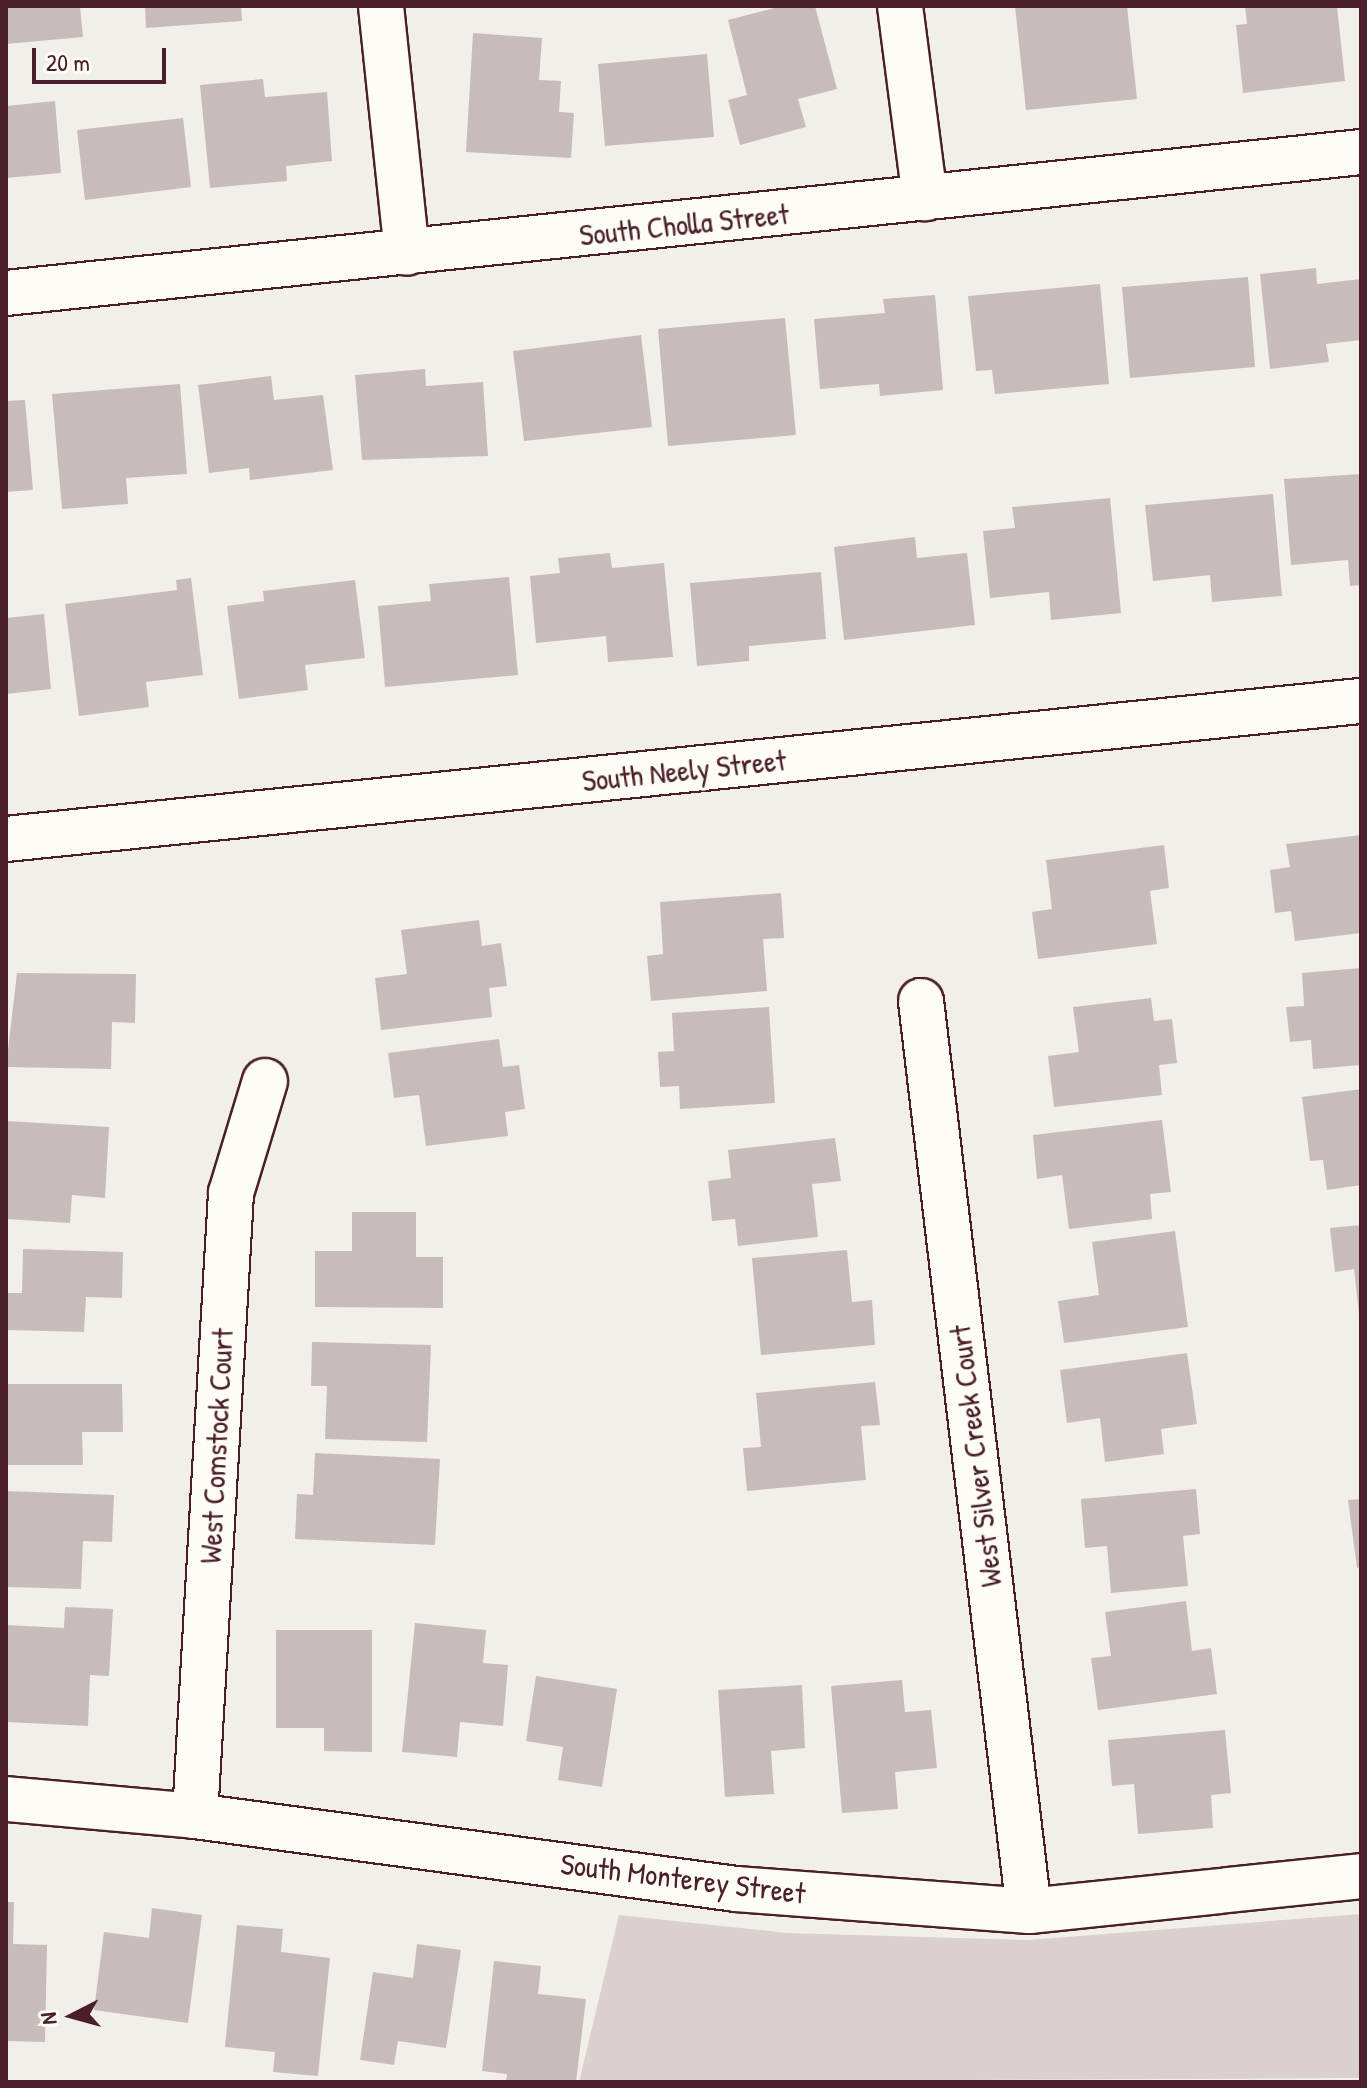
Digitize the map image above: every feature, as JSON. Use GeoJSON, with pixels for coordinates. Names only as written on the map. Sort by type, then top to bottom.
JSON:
{"type":"FeatureCollection","features":[{"type":"Feature","properties":{"kind":"street"},"geometry":{"type":"LineString","coordinates":[[381,6],[407,253]]}},
{"type":"Feature","properties":{"kind":"street"},"geometry":{"type":"LineString","coordinates":[[900,6],[925,198]]}},
{"type":"Feature","properties":{"kind":"street","name":"South Cholla Street"},"geometry":{"type":"LineString","coordinates":[[6,293],[1361,152]]}},
{"type":"Feature","properties":{"kind":"street","name":"South Neely Street"},"geometry":{"type":"LineString","coordinates":[[6,839],[1361,701]]}},
{"type":"Feature","properties":{"kind":"street","name":"West Silver Creek Court"},"geometry":{"type":"LineString","coordinates":[[921,1001],[1029,1911]]}},
{"type":"Feature","properties":{"kind":"street","name":"West Comstock Court"},"geometry":{"type":"LineString","coordinates":[[195,1816],[231,1193],[265,1081]]}},
{"type":"Feature","properties":{"kind":"street","name":"South Monterey Street"},"geometry":{"type":"LineString","coordinates":[[6,1799],[195,1816],[736,1889],[1029,1911],[1361,1876]]}},
{"type":"Feature","properties":{"kind":"shaded area"},"geometry":{"type":"Polygon","coordinates":[[[1361,1914],[1361,2078],[579,2082],[619,1915],[787,1933],[1028,1940],[1361,1914]]]}},
{"type":"Feature","properties":{"kind":"building"},"geometry":{"type":"Polygon","coordinates":[[[6,6],[80,6],[83,37],[6,44],[6,6]]]}},
{"type":"Feature","properties":{"kind":"building"},"geometry":{"type":"Polygon","coordinates":[[[145,6],[241,6],[242,21],[146,28],[145,6]]]}},
{"type":"Feature","properties":{"kind":"building"},"geometry":{"type":"Polygon","coordinates":[[[782,6],[815,6],[837,89],[798,99],[806,127],[740,145],[728,100],[747,95],[728,20],[782,6]]]}},
{"type":"Feature","properties":{"kind":"building"},"geometry":{"type":"Polygon","coordinates":[[[1015,6],[1127,6],[1137,99],[1026,110],[1015,6]]]}},
{"type":"Feature","properties":{"kind":"building"},"geometry":{"type":"Polygon","coordinates":[[[1245,6],[1337,6],[1345,81],[1243,93],[1236,25],[1247,24],[1245,6]]]}},
{"type":"Feature","properties":{"kind":"building"},"geometry":{"type":"Polygon","coordinates":[[[473,33],[542,38],[539,80],[561,81],[559,112],[574,113],[571,158],[466,152],[473,33]]]}},
{"type":"Feature","properties":{"kind":"building"},"geometry":{"type":"Polygon","coordinates":[[[707,54],[714,137],[605,146],[598,64],[707,54]]]}},
{"type":"Feature","properties":{"kind":"building"},"geometry":{"type":"Polygon","coordinates":[[[263,79],[265,97],[327,92],[332,161],[286,166],[287,181],[210,188],[200,85],[263,79]]]}},
{"type":"Feature","properties":{"kind":"building"},"geometry":{"type":"Polygon","coordinates":[[[55,101],[61,173],[6,178],[6,106],[55,101]]]}},
{"type":"Feature","properties":{"kind":"building"},"geometry":{"type":"Polygon","coordinates":[[[183,118],[191,187],[85,200],[77,130],[183,118]]]}},
{"type":"Feature","properties":{"kind":"building"},"geometry":{"type":"Polygon","coordinates":[[[1316,268],[1317,284],[1361,279],[1361,340],[1326,344],[1329,362],[1270,369],[1260,274],[1316,268]]]}},
{"type":"Feature","properties":{"kind":"building"},"geometry":{"type":"Polygon","coordinates":[[[1248,277],[1255,367],[1130,378],[1122,287],[1248,277]]]}},
{"type":"Feature","properties":{"kind":"building"},"geometry":{"type":"Polygon","coordinates":[[[1100,284],[1109,384],[995,394],[992,370],[976,371],[968,296],[1100,284]]]}},
{"type":"Feature","properties":{"kind":"building"},"geometry":{"type":"Polygon","coordinates":[[[935,295],[943,390],[880,396],[879,384],[820,389],[814,319],[885,313],[883,299],[935,295]]]}},
{"type":"Feature","properties":{"kind":"building"},"geometry":{"type":"Polygon","coordinates":[[[785,318],[796,435],[668,446],[658,329],[785,318]]]}},
{"type":"Feature","properties":{"kind":"building"},"geometry":{"type":"Polygon","coordinates":[[[641,335],[652,427],[524,441],[513,351],[641,335]]]}},
{"type":"Feature","properties":{"kind":"building"},"geometry":{"type":"Polygon","coordinates":[[[425,369],[426,386],[483,382],[488,456],[362,460],[355,375],[425,369]]]}},
{"type":"Feature","properties":{"kind":"building"},"geometry":{"type":"Polygon","coordinates":[[[271,376],[274,400],[323,395],[333,470],[250,480],[249,468],[209,473],[198,385],[271,376]]]}},
{"type":"Feature","properties":{"kind":"building"},"geometry":{"type":"Polygon","coordinates":[[[180,384],[187,474],[126,478],[128,504],[62,509],[52,394],[180,384]]]}},
{"type":"Feature","properties":{"kind":"building"},"geometry":{"type":"Polygon","coordinates":[[[25,400],[33,490],[6,492],[6,401],[25,400]]]}},
{"type":"Feature","properties":{"kind":"building"},"geometry":{"type":"Polygon","coordinates":[[[1361,474],[1361,585],[1350,586],[1348,560],[1291,565],[1284,479],[1361,474]]]}},
{"type":"Feature","properties":{"kind":"building"},"geometry":{"type":"Polygon","coordinates":[[[1273,494],[1282,596],[1212,602],[1210,575],[1153,581],[1145,505],[1273,494]]]}},
{"type":"Feature","properties":{"kind":"building"},"geometry":{"type":"Polygon","coordinates":[[[1110,498],[1121,613],[1051,620],[1049,592],[990,598],[983,531],[1015,528],[1012,507],[1110,498]]]}},
{"type":"Feature","properties":{"kind":"building"},"geometry":{"type":"Polygon","coordinates":[[[915,537],[917,558],[967,553],[975,625],[844,640],[834,547],[915,537]]]}},
{"type":"Feature","properties":{"kind":"building"},"geometry":{"type":"Polygon","coordinates":[[[610,553],[612,568],[664,563],[673,657],[608,662],[606,636],[536,643],[530,576],[560,573],[558,558],[610,553]]]}},
{"type":"Feature","properties":{"kind":"building"},"geometry":{"type":"Polygon","coordinates":[[[821,572],[826,639],[749,646],[749,661],[697,666],[690,583],[821,572]]]}},
{"type":"Feature","properties":{"kind":"building"},"geometry":{"type":"Polygon","coordinates":[[[509,577],[518,675],[385,687],[378,606],[431,601],[429,584],[509,577]]]}},
{"type":"Feature","properties":{"kind":"building"},"geometry":{"type":"Polygon","coordinates":[[[191,578],[203,675],[146,682],[149,707],[79,716],[65,604],[177,590],[176,580],[191,578]]]}},
{"type":"Feature","properties":{"kind":"building"},"geometry":{"type":"Polygon","coordinates":[[[355,580],[365,658],[305,665],[308,690],[239,699],[227,606],[264,601],[263,591],[355,580]]]}},
{"type":"Feature","properties":{"kind":"building"},"geometry":{"type":"Polygon","coordinates":[[[44,614],[51,689],[6,694],[6,618],[44,614]]]}},
{"type":"Feature","properties":{"kind":"building"},"geometry":{"type":"Polygon","coordinates":[[[1361,835],[1361,933],[1295,941],[1291,911],[1275,913],[1270,870],[1290,867],[1286,844],[1361,835]]]}},
{"type":"Feature","properties":{"kind":"building"},"geometry":{"type":"Polygon","coordinates":[[[1164,845],[1169,888],[1150,891],[1157,944],[1038,959],[1032,912],[1052,909],[1046,860],[1164,845]]]}},
{"type":"Feature","properties":{"kind":"building"},"geometry":{"type":"Polygon","coordinates":[[[781,893],[784,938],[763,939],[767,991],[651,1001],[647,956],[663,954],[660,902],[781,893]]]}},
{"type":"Feature","properties":{"kind":"building"},"geometry":{"type":"Polygon","coordinates":[[[479,920],[482,946],[501,943],[507,986],[489,988],[492,1017],[381,1030],[375,978],[407,974],[401,930],[479,920]]]}},
{"type":"Feature","properties":{"kind":"building"},"geometry":{"type":"Polygon","coordinates":[[[1361,968],[1361,1065],[1313,1069],[1311,1040],[1290,1042],[1286,1007],[1304,1006],[1302,973],[1361,968]]]}},
{"type":"Feature","properties":{"kind":"building"},"geometry":{"type":"Polygon","coordinates":[[[17,973],[136,974],[135,1023],[112,1022],[111,1069],[6,1067],[17,973]]]}},
{"type":"Feature","properties":{"kind":"building"},"geometry":{"type":"Polygon","coordinates":[[[1151,998],[1154,1021],[1172,1019],[1177,1063],[1159,1065],[1162,1095],[1054,1107],[1048,1056],[1079,1052],[1073,1007],[1151,998]]]}},
{"type":"Feature","properties":{"kind":"building"},"geometry":{"type":"Polygon","coordinates":[[[769,1007],[775,1103],[680,1109],[679,1086],[660,1087],[658,1052],[674,1051],[672,1013],[769,1007]]]}},
{"type":"Feature","properties":{"kind":"building"},"geometry":{"type":"Polygon","coordinates":[[[499,1039],[503,1067],[519,1065],[525,1109],[505,1112],[508,1136],[426,1146],[419,1095],[394,1098],[388,1053],[499,1039]]]}},
{"type":"Feature","properties":{"kind":"building"},"geometry":{"type":"Polygon","coordinates":[[[1361,1089],[1361,1185],[1327,1190],[1323,1160],[1310,1161],[1302,1097],[1361,1089]]]}},
{"type":"Feature","properties":{"kind":"building"},"geometry":{"type":"Polygon","coordinates":[[[1162,1120],[1171,1192],[1150,1194],[1152,1219],[1069,1229],[1062,1175],[1037,1179],[1033,1135],[1162,1120]]]}},
{"type":"Feature","properties":{"kind":"building"},"geometry":{"type":"Polygon","coordinates":[[[6,1121],[109,1127],[105,1198],[72,1195],[70,1223],[6,1219],[6,1121]]]}},
{"type":"Feature","properties":{"kind":"building"},"geometry":{"type":"Polygon","coordinates":[[[835,1138],[841,1181],[812,1184],[818,1237],[738,1246],[735,1219],[712,1221],[708,1181],[731,1178],[728,1150],[835,1138]]]}},
{"type":"Feature","properties":{"kind":"building"},"geometry":{"type":"Polygon","coordinates":[[[352,1212],[416,1212],[416,1257],[443,1257],[443,1308],[315,1307],[315,1251],[352,1251],[352,1212]]]}},
{"type":"Feature","properties":{"kind":"building"},"geometry":{"type":"Polygon","coordinates":[[[1361,1225],[1359,1314],[1354,1269],[1335,1272],[1330,1228],[1361,1225]]]}},
{"type":"Feature","properties":{"kind":"building"},"geometry":{"type":"Polygon","coordinates":[[[1175,1231],[1188,1327],[1064,1343],[1058,1301],[1099,1295],[1092,1242],[1175,1231]]]}},
{"type":"Feature","properties":{"kind":"building"},"geometry":{"type":"Polygon","coordinates":[[[23,1249],[123,1252],[122,1298],[86,1297],[84,1332],[6,1330],[6,1293],[22,1293],[23,1249]]]}},
{"type":"Feature","properties":{"kind":"building"},"geometry":{"type":"Polygon","coordinates":[[[847,1250],[852,1302],[872,1300],[875,1345],[761,1355],[752,1258],[847,1250]]]}},
{"type":"Feature","properties":{"kind":"building"},"geometry":{"type":"Polygon","coordinates":[[[312,1342],[431,1345],[427,1442],[325,1439],[327,1386],[311,1386],[312,1342]]]}},
{"type":"Feature","properties":{"kind":"building"},"geometry":{"type":"Polygon","coordinates":[[[1187,1353],[1197,1424],[1161,1429],[1164,1454],[1105,1462],[1100,1418],[1067,1423],[1060,1370],[1187,1353]]]}},
{"type":"Feature","properties":{"kind":"building"},"geometry":{"type":"Polygon","coordinates":[[[875,1382],[880,1425],[861,1426],[866,1480],[747,1491],[743,1448],[761,1447],[756,1393],[875,1382]]]}},
{"type":"Feature","properties":{"kind":"building"},"geometry":{"type":"Polygon","coordinates":[[[6,1384],[122,1384],[123,1432],[82,1432],[83,1465],[6,1465],[6,1384]]]}},
{"type":"Feature","properties":{"kind":"building"},"geometry":{"type":"Polygon","coordinates":[[[315,1453],[440,1459],[435,1545],[295,1539],[297,1494],[313,1495],[315,1453]]]}},
{"type":"Feature","properties":{"kind":"building"},"geometry":{"type":"Polygon","coordinates":[[[1196,1489],[1200,1534],[1183,1536],[1188,1586],[1111,1593],[1107,1546],[1085,1548],[1081,1499],[1196,1489]]]}},
{"type":"Feature","properties":{"kind":"building"},"geometry":{"type":"Polygon","coordinates":[[[6,1491],[114,1495],[112,1542],[83,1541],[81,1589],[6,1587],[6,1491]]]}},
{"type":"Feature","properties":{"kind":"building"},"geometry":{"type":"Polygon","coordinates":[[[1361,1499],[1361,1567],[1357,1568],[1348,1500],[1361,1499]]]}},
{"type":"Feature","properties":{"kind":"building"},"geometry":{"type":"Polygon","coordinates":[[[1186,1601],[1192,1651],[1211,1648],[1217,1694],[1098,1710],[1091,1658],[1111,1656],[1105,1612],[1186,1601]]]}},
{"type":"Feature","properties":{"kind":"building"},"geometry":{"type":"Polygon","coordinates":[[[65,1607],[113,1609],[109,1676],[90,1675],[88,1726],[6,1722],[6,1625],[64,1628],[65,1607]]]}},
{"type":"Feature","properties":{"kind":"building"},"geometry":{"type":"Polygon","coordinates":[[[415,1623],[486,1630],[483,1663],[508,1665],[503,1726],[460,1722],[457,1757],[402,1752],[415,1623]]]}},
{"type":"Feature","properties":{"kind":"building"},"geometry":{"type":"Polygon","coordinates":[[[276,1630],[372,1630],[372,1752],[324,1751],[324,1728],[276,1728],[276,1630]]]}},
{"type":"Feature","properties":{"kind":"building"},"geometry":{"type":"Polygon","coordinates":[[[536,1676],[617,1689],[602,1787],[558,1780],[563,1747],[526,1741],[536,1676]]]}},
{"type":"Feature","properties":{"kind":"building"},"geometry":{"type":"Polygon","coordinates":[[[902,1680],[905,1712],[931,1710],[937,1768],[895,1772],[898,1809],[842,1813],[831,1686],[902,1680]]]}},
{"type":"Feature","properties":{"kind":"building"},"geometry":{"type":"Polygon","coordinates":[[[802,1685],[805,1748],[771,1751],[774,1794],[725,1797],[718,1690],[802,1685]]]}},
{"type":"Feature","properties":{"kind":"building"},"geometry":{"type":"Polygon","coordinates":[[[1225,1730],[1231,1793],[1211,1795],[1213,1828],[1138,1834],[1134,1784],[1112,1786],[1108,1740],[1225,1730]]]}},
{"type":"Feature","properties":{"kind":"building"},"geometry":{"type":"Polygon","coordinates":[[[6,1902],[14,1902],[13,1944],[47,1945],[45,2042],[6,2041],[6,1902]]]}},
{"type":"Feature","properties":{"kind":"building"},"geometry":{"type":"Polygon","coordinates":[[[152,1908],[202,1915],[188,2023],[94,2010],[104,1932],[149,1938],[152,1908]]]}},
{"type":"Feature","properties":{"kind":"building"},"geometry":{"type":"Polygon","coordinates":[[[237,1925],[283,1929],[281,1952],[330,1958],[318,2076],[273,2072],[275,2052],[225,2047],[237,1925]]]}},
{"type":"Feature","properties":{"kind":"building"},"geometry":{"type":"Polygon","coordinates":[[[417,1944],[461,1950],[446,2048],[398,2041],[394,2065],[360,2060],[373,1972],[413,1978],[417,1944]]]}},
{"type":"Feature","properties":{"kind":"building"},"geometry":{"type":"Polygon","coordinates":[[[494,1961],[541,1966],[538,1994],[586,1999],[576,2082],[506,2082],[507,2074],[482,2071],[494,1961]]]}}]}
